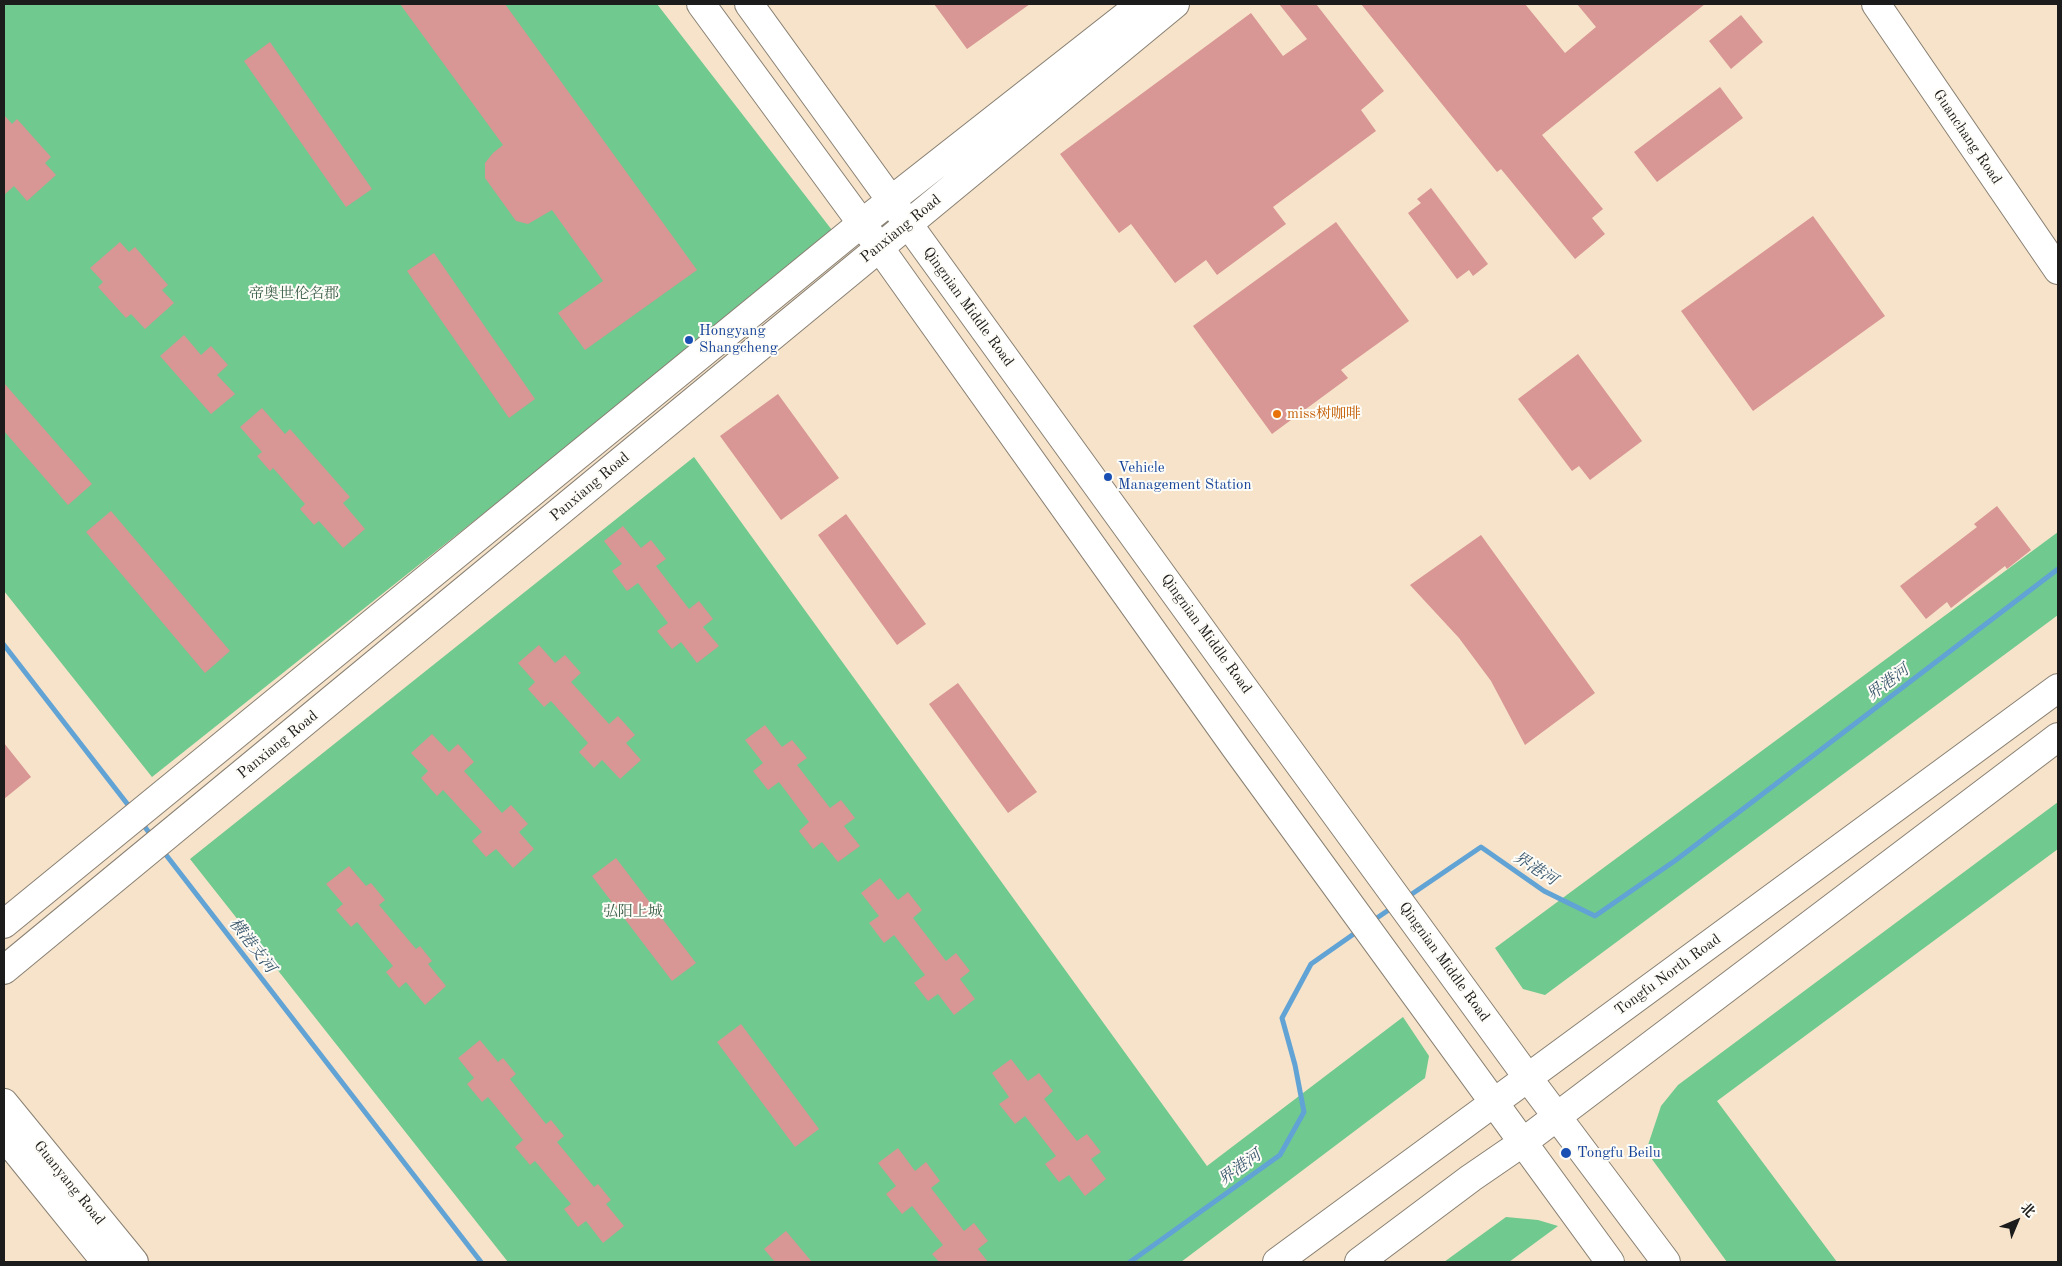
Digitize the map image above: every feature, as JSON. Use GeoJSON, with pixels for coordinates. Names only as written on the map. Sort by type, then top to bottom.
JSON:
{"type":"FeatureCollection","features":[{"type":"Feature","properties":{"kind":"main road"},"geometry":{"type":"LineString","coordinates":[[701,4],[862,223],[1235,747],[1493,1104],[1610,1262]]}},
{"type":"Feature","properties":{"kind":"main road","name":"Qingnian Middle Road"},"geometry":{"type":"LineString","coordinates":[[749,4],[1528,1078],[1666,1262]]}},
{"type":"Feature","properties":{"kind":"main road","name":"Panxiang Road"},"geometry":{"type":"LineString","coordinates":[[4,924],[862,223],[1141,4]]}},
{"type":"Feature","properties":{"kind":"main road","name":"Panxiang Road"},"geometry":{"type":"LineString","coordinates":[[4,970],[404,642],[1175,4]]}},
{"type":"Feature","properties":{"kind":"main road","name":"Guanchang Road"},"geometry":{"type":"LineString","coordinates":[[1876,4],[2058,270]]}},
{"type":"Feature","properties":{"kind":"main road","name":"Tongfu North Road"},"geometry":{"type":"LineString","coordinates":[[1277,1262],[2058,688]]}},
{"type":"Feature","properties":{"kind":"main road"},"geometry":{"type":"LineString","coordinates":[[1359,1262],[1558,1116],[2058,737]]}},
{"type":"Feature","properties":{"kind":"main road","name":"Guanyang Road"},"geometry":{"type":"LineString","coordinates":[[4,1103],[134,1262]]}},
{"type":"Feature","properties":{"kind":"main road","name":"Guanyang Road"},"geometry":{"type":"LineString","coordinates":[[4,1136],[106,1262]]}},
{"type":"Feature","properties":{"kind":"green space","name":"帝奥世伦名郡"},"geometry":{"type":"Polygon","coordinates":[[[4,4],[657,4],[835,234],[152,777],[4,591],[4,4]]]}},
{"type":"Feature","properties":{"kind":"green space","name":"弘阳上城"},"geometry":{"type":"Polygon","coordinates":[[[694,457],[1207,1166],[1403,1017],[1429,1056],[1425,1078],[1181,1262],[508,1262],[190,859],[694,457]]]}},
{"type":"Feature","properties":{"kind":"green space"},"geometry":{"type":"Polygon","coordinates":[[[2058,532],[2058,615],[1545,995],[1523,989],[1495,948],[2058,532]]]}},
{"type":"Feature","properties":{"kind":"green space"},"geometry":{"type":"Polygon","coordinates":[[[2058,802],[2058,849],[1717,1101],[1837,1262],[1727,1262],[1646,1151],[1661,1106],[1678,1085],[2058,802]]]}},
{"type":"Feature","properties":{"kind":"green space"},"geometry":{"type":"Polygon","coordinates":[[[1506,1217],[1538,1220],[1558,1226],[1509,1262],[1444,1262],[1506,1217]]]}},
{"type":"Feature","properties":{"kind":"building"},"geometry":{"type":"Polygon","coordinates":[[[400,4],[505,4],[697,270],[585,350],[558,313],[603,281],[552,210],[528,224],[516,221],[485,178],[485,163],[503,145],[400,4]]]}},
{"type":"Feature","properties":{"kind":"building"},"geometry":{"type":"Polygon","coordinates":[[[934,4],[1030,4],[967,49],[934,4]]]}},
{"type":"Feature","properties":{"kind":"building"},"geometry":{"type":"Polygon","coordinates":[[[1279,4],[1316,4],[1384,91],[1361,110],[1376,131],[1273,207],[1286,224],[1217,275],[1206,260],[1175,283],[1131,224],[1119,233],[1060,154],[1251,13],[1283,56],[1307,39],[1279,4]]]}},
{"type":"Feature","properties":{"kind":"building"},"geometry":{"type":"Polygon","coordinates":[[[1361,4],[1525,4],[1565,53],[1596,27],[1577,4],[1705,4],[1542,135],[1603,209],[1592,218],[1605,234],[1575,259],[1501,169],[1497,172],[1361,4]]]}},
{"type":"Feature","properties":{"kind":"building"},"geometry":{"type":"Polygon","coordinates":[[[1741,15],[1763,42],[1731,69],[1709,41],[1741,15]]]}},
{"type":"Feature","properties":{"kind":"building"},"geometry":{"type":"Polygon","coordinates":[[[270,42],[372,189],[346,207],[244,61],[270,42]]]}},
{"type":"Feature","properties":{"kind":"building"},"geometry":{"type":"Polygon","coordinates":[[[1720,87],[1743,118],[1657,182],[1634,152],[1720,87]]]}},
{"type":"Feature","properties":{"kind":"building"},"geometry":{"type":"Polygon","coordinates":[[[4,115],[12,124],[17,119],[51,157],[45,163],[56,175],[27,201],[14,186],[4,195],[4,115]]]}},
{"type":"Feature","properties":{"kind":"building"},"geometry":{"type":"Polygon","coordinates":[[[1431,188],[1488,264],[1473,276],[1469,270],[1457,279],[1408,213],[1421,203],[1417,199],[1431,188]]]}},
{"type":"Feature","properties":{"kind":"building"},"geometry":{"type":"Polygon","coordinates":[[[1813,216],[1885,316],[1753,411],[1681,311],[1813,216]]]}},
{"type":"Feature","properties":{"kind":"building"},"geometry":{"type":"Polygon","coordinates":[[[1336,222],[1409,321],[1341,370],[1348,378],[1272,434],[1193,326],[1336,222]]]}},
{"type":"Feature","properties":{"kind":"building"},"geometry":{"type":"Polygon","coordinates":[[[120,242],[129,252],[135,247],[168,285],[162,290],[174,303],[145,329],[131,314],[126,318],[98,287],[103,282],[90,268],[120,242]]]}},
{"type":"Feature","properties":{"kind":"building"},"geometry":{"type":"Polygon","coordinates":[[[434,253],[535,399],[509,418],[407,271],[434,253]]]}},
{"type":"Feature","properties":{"kind":"building"},"geometry":{"type":"Polygon","coordinates":[[[184,335],[201,355],[211,346],[228,365],[217,375],[235,394],[211,414],[160,356],[184,335]]]}},
{"type":"Feature","properties":{"kind":"building"},"geometry":{"type":"Polygon","coordinates":[[[1578,354],[1642,441],[1590,480],[1579,466],[1572,471],[1518,399],[1578,354]]]}},
{"type":"Feature","properties":{"kind":"building"},"geometry":{"type":"Polygon","coordinates":[[[4,383],[92,484],[68,505],[4,431],[4,383]]]}},
{"type":"Feature","properties":{"kind":"building"},"geometry":{"type":"Polygon","coordinates":[[[778,394],[839,478],[781,520],[720,436],[778,394]]]}},
{"type":"Feature","properties":{"kind":"building"},"geometry":{"type":"Polygon","coordinates":[[[262,408],[285,434],[290,429],[350,497],[343,503],[365,529],[343,548],[319,521],[314,525],[300,509],[305,504],[273,468],[270,471],[257,456],[262,452],[240,427],[262,408]]]}},
{"type":"Feature","properties":{"kind":"building"},"geometry":{"type":"Polygon","coordinates":[[[1997,506],[2031,550],[2007,569],[2005,566],[1951,608],[1947,602],[1926,619],[1900,586],[1977,527],[1974,524],[1997,506]]]}},
{"type":"Feature","properties":{"kind":"building"},"geometry":{"type":"Polygon","coordinates":[[[111,511],[230,651],[205,673],[86,532],[111,511]]]}},
{"type":"Feature","properties":{"kind":"building"},"geometry":{"type":"Polygon","coordinates":[[[846,514],[926,624],[897,645],[818,535],[846,514]]]}},
{"type":"Feature","properties":{"kind":"building"},"geometry":{"type":"Polygon","coordinates":[[[623,526],[641,548],[651,540],[666,559],[656,566],[689,609],[699,601],[713,619],[703,627],[719,646],[697,663],[681,642],[672,649],[657,631],[668,623],[638,583],[627,591],[612,571],[622,564],[604,541],[623,526]]]}},
{"type":"Feature","properties":{"kind":"building"},"geometry":{"type":"Polygon","coordinates":[[[1481,535],[1595,693],[1525,745],[1491,681],[1459,638],[1410,585],[1481,535]]]}},
{"type":"Feature","properties":{"kind":"building"},"geometry":{"type":"Polygon","coordinates":[[[539,645],[555,663],[565,655],[581,673],[571,682],[609,724],[618,716],[635,735],[626,743],[641,760],[620,779],[602,760],[594,768],[579,752],[588,743],[551,701],[544,707],[528,689],[535,682],[518,663],[539,645]]]}},
{"type":"Feature","properties":{"kind":"building"},"geometry":{"type":"Polygon","coordinates":[[[958,683],[1037,792],[1008,813],[929,704],[958,683]]]}},
{"type":"Feature","properties":{"kind":"building"},"geometry":{"type":"Polygon","coordinates":[[[765,725],[782,747],[792,740],[807,758],[797,765],[830,808],[841,800],[855,818],[844,826],[860,846],[838,862],[822,842],[813,849],[799,831],[809,822],[779,782],[768,790],[753,771],[763,763],[745,740],[765,725]]]}},
{"type":"Feature","properties":{"kind":"building"},"geometry":{"type":"Polygon","coordinates":[[[432,734],[449,752],[458,744],[474,762],[464,771],[502,813],[511,805],[528,824],[519,832],[534,849],[513,868],[496,849],[486,857],[472,841],[482,832],[443,790],[437,796],[421,778],[428,771],[411,753],[432,734]]]}},
{"type":"Feature","properties":{"kind":"building"},"geometry":{"type":"Polygon","coordinates":[[[4,743],[31,777],[4,799],[4,743]]]}},
{"type":"Feature","properties":{"kind":"building"},"geometry":{"type":"Polygon","coordinates":[[[616,858],[696,963],[672,981],[592,876],[616,858]]]}},
{"type":"Feature","properties":{"kind":"building"},"geometry":{"type":"Polygon","coordinates":[[[349,866],[366,886],[371,883],[385,900],[379,905],[416,949],[420,946],[432,961],[428,964],[446,986],[425,1005],[406,982],[399,988],[386,972],[393,966],[357,922],[351,927],[336,910],[343,904],[326,884],[349,866]]]}},
{"type":"Feature","properties":{"kind":"building"},"geometry":{"type":"Polygon","coordinates":[[[880,878],[898,900],[908,892],[922,910],[913,918],[946,961],[956,953],[970,971],[960,979],[975,999],[954,1015],[938,994],[928,1001],[914,983],[925,975],[894,935],[884,943],[869,923],[879,916],[861,893],[880,878]]]}},
{"type":"Feature","properties":{"kind":"building"},"geometry":{"type":"Polygon","coordinates":[[[741,1024],[819,1129],[795,1147],[717,1042],[741,1024]]]}},
{"type":"Feature","properties":{"kind":"building"},"geometry":{"type":"Polygon","coordinates":[[[480,1040],[498,1062],[503,1058],[516,1074],[510,1079],[546,1124],[551,1120],[564,1136],[557,1142],[594,1187],[598,1184],[611,1200],[606,1204],[624,1226],[603,1243],[586,1221],[578,1227],[564,1209],[571,1204],[535,1161],[530,1165],[515,1147],[523,1140],[488,1097],[482,1102],[467,1084],[474,1078],[458,1058],[480,1040]]]}},
{"type":"Feature","properties":{"kind":"building"},"geometry":{"type":"Polygon","coordinates":[[[1011,1059],[1028,1081],[1039,1073],[1053,1091],[1044,1099],[1077,1141],[1087,1134],[1101,1152],[1091,1159],[1106,1179],[1085,1196],[1069,1175],[1059,1182],[1045,1164],[1056,1156],[1025,1116],[1015,1124],[999,1104],[1009,1097],[992,1073],[1011,1059]]]}},
{"type":"Feature","properties":{"kind":"building"},"geometry":{"type":"Polygon","coordinates":[[[898,1148],[915,1171],[926,1162],[940,1181],[931,1188],[964,1231],[974,1223],[988,1241],[978,1249],[988,1262],[939,1262],[932,1254],[943,1245],[912,1206],[902,1214],[886,1194],[896,1186],[878,1163],[898,1148]]]}},
{"type":"Feature","properties":{"kind":"building"},"geometry":{"type":"Polygon","coordinates":[[[786,1231],[812,1262],[775,1262],[764,1249],[786,1231]]]}},
{"type":"Feature","properties":{"kind":"waterway","name":"界港河"},"geometry":{"type":"LineString","coordinates":[[1406,898],[1481,847],[1544,891],[1595,916],[1676,860],[2058,569]]}},
{"type":"Feature","properties":{"kind":"waterway","name":"横港支河"},"geometry":{"type":"LineString","coordinates":[[4,645],[132,810]]}},
{"type":"Feature","properties":{"kind":"waterway","name":"横港支河"},"geometry":{"type":"LineString","coordinates":[[142,823],[153,838]]}},
{"type":"Feature","properties":{"kind":"waterway","name":"横港支河"},"geometry":{"type":"LineString","coordinates":[[163,851],[481,1262]]}},
{"type":"Feature","properties":{"kind":"waterway","name":"界港河"},"geometry":{"type":"LineString","coordinates":[[1371,922],[1393,907]]}},
{"type":"Feature","properties":{"kind":"waterway","name":"界港河"},"geometry":{"type":"LineString","coordinates":[[1130,1262],[1280,1155],[1304,1112],[1295,1065],[1282,1018],[1311,964],[1358,931]]}},
{"type":"Feature","properties":{"kind":"place","name":"Hongyang Shangcheng"},"geometry":{"type":"Point","coordinates":[689,340]}},
{"type":"Feature","properties":{"kind":"place","name":"miss树咖啡"},"geometry":{"type":"Point","coordinates":[1277,414]}},
{"type":"Feature","properties":{"kind":"place","name":"Vehicle Management Station"},"geometry":{"type":"Point","coordinates":[1108,477]}},
{"type":"Feature","properties":{"kind":"place","name":"Tongfu Beilu"},"geometry":{"type":"Point","coordinates":[1566,1153]}}]}
